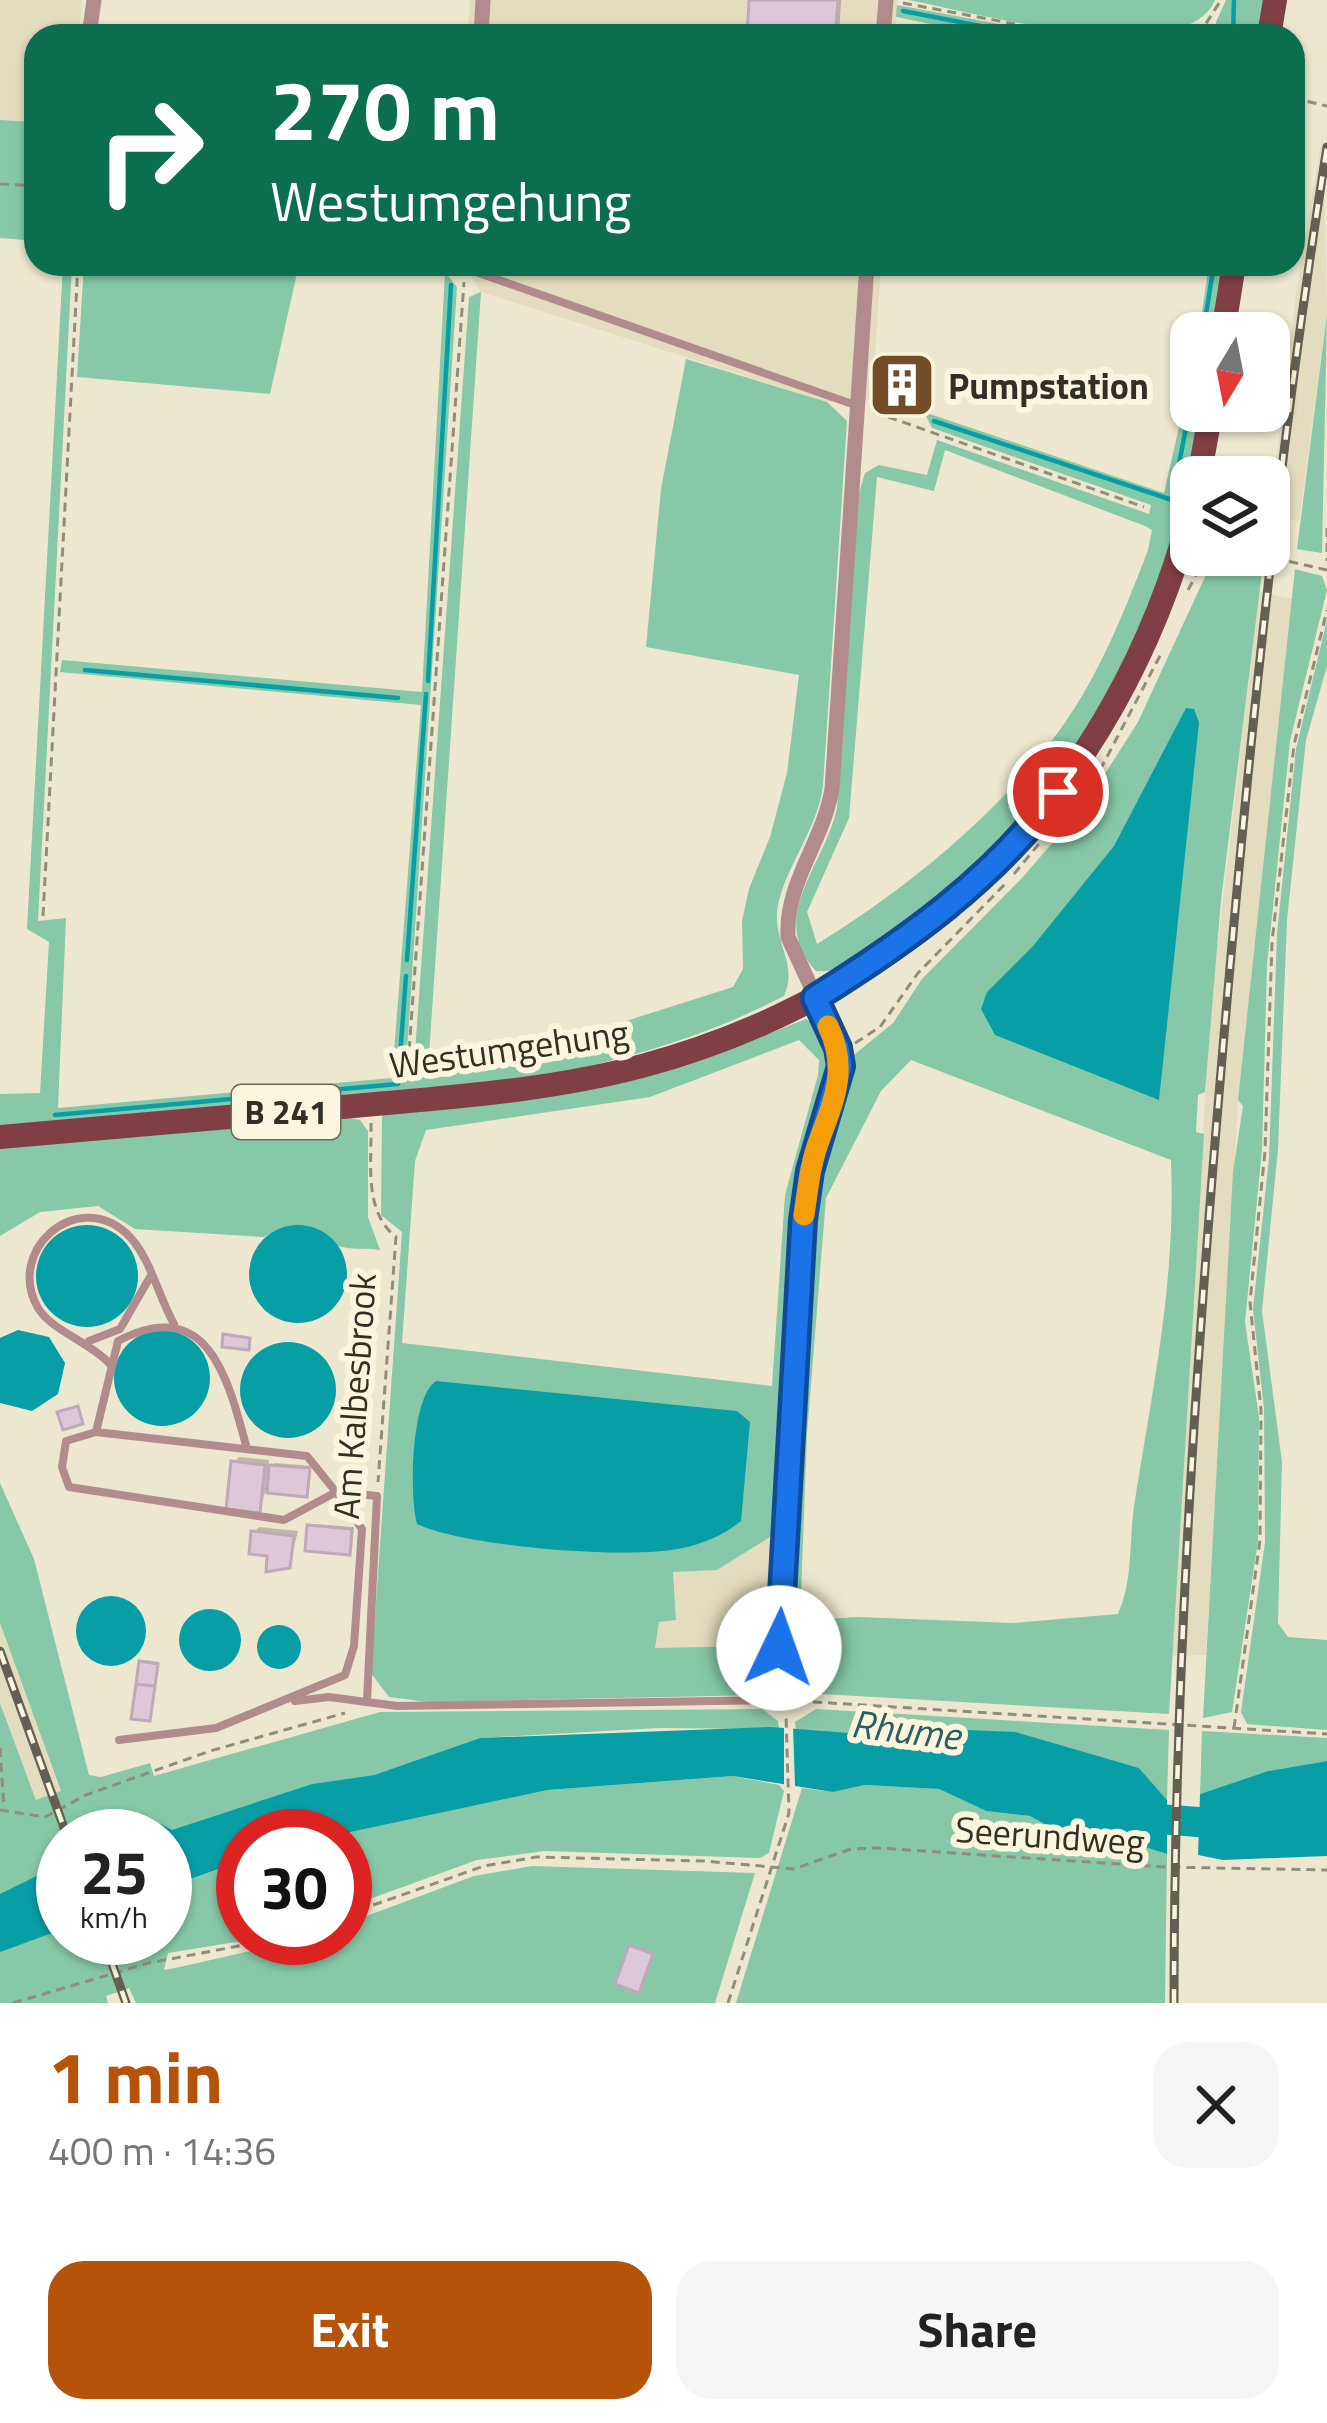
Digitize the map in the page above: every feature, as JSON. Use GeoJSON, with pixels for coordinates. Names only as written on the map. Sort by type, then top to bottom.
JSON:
{"type":"FeatureCollection","features":[{"type":"Feature","properties":{"kind":"main road"},"geometry":{"type":"LineString","coordinates":[[1226,312],[1232,276]]}},
{"type":"Feature","properties":{"kind":"main road","name":"Westumgehung"},"geometry":{"type":"LineString","coordinates":[[0,1137],[500,1093],[645,1065],[815,998],[917,932],[1026,834],[1104,728],[1172,576]]}},
{"type":"Feature","properties":{"kind":"street"},"geometry":{"type":"LineString","coordinates":[[784,1700],[779,1648],[803,1220],[810,1171],[841,1066],[838,1048],[788,938],[788,920],[798,879],[824,826],[832,789],[866,276]]}},
{"type":"Feature","properties":{"kind":"lane"},"geometry":{"type":"LineString","coordinates":[[492,276],[856,405]]}},
{"type":"Feature","properties":{"kind":"lane"},"geometry":{"type":"LineString","coordinates":[[110,1364],[88,1341],[63,1331],[40,1312],[29,1286],[28,1264],[54,1226],[80,1218],[105,1222],[126,1233],[174,1324],[208,1345],[247,1449]]}},
{"type":"Feature","properties":{"kind":"lane"},"geometry":{"type":"LineString","coordinates":[[88,1341],[121,1329],[150,1276]]}},
{"type":"Feature","properties":{"kind":"lane"},"geometry":{"type":"LineString","coordinates":[[96,1432],[118,1341],[146,1326],[174,1324]]}},
{"type":"Feature","properties":{"kind":"lane"},"geometry":{"type":"LineString","coordinates":[[119,1741],[216,1727],[337,1681],[350,1664],[362,1529],[336,1492],[307,1456],[96,1432],[67,1442],[62,1468],[69,1487],[284,1520],[336,1492],[377,1496]]}},
{"type":"Feature","properties":{"kind":"lane","name":"Am Kalbesbrook"},"geometry":{"type":"LineString","coordinates":[[367,1700],[377,1496]]}},
{"type":"Feature","properties":{"kind":"lane"},"geometry":{"type":"LineString","coordinates":[[285,1702],[329,1697],[398,1706],[784,1700]]}},
{"type":"Feature","properties":{"kind":"path"},"geometry":{"type":"LineString","coordinates":[[888,0],[1015,24]]}},
{"type":"Feature","properties":{"kind":"path"},"geometry":{"type":"LineString","coordinates":[[43,916],[77,276]]}},
{"type":"Feature","properties":{"kind":"path"},"geometry":{"type":"LineString","coordinates":[[409,1061],[460,276]]}},
{"type":"Feature","properties":{"kind":"path"},"geometry":{"type":"LineString","coordinates":[[856,405],[1144,507]]}},
{"type":"Feature","properties":{"kind":"path"},"geometry":{"type":"LineString","coordinates":[[1327,528],[1327,561]]}},
{"type":"Feature","properties":{"kind":"path"},"geometry":{"type":"LineString","coordinates":[[1290,562],[1327,570]]}},
{"type":"Feature","properties":{"kind":"path"},"geometry":{"type":"LineString","coordinates":[[1234,1728],[1260,1540],[1261,1411],[1250,1302],[1265,1151],[1272,942],[1294,746],[1327,610]]}},
{"type":"Feature","properties":{"kind":"path","name":"Am Kalbesbrook"},"geometry":{"type":"LineString","coordinates":[[370,1104],[373,1200],[379,1224],[396,1238],[377,1496]]}},
{"type":"Feature","properties":{"kind":"path"},"geometry":{"type":"LineString","coordinates":[[0,1748],[2,1810],[45,1817],[86,1796],[211,1751],[355,1711],[367,1700]]}},
{"type":"Feature","properties":{"kind":"path"},"geometry":{"type":"LineString","coordinates":[[784,1700],[1327,1734]]}},
{"type":"Feature","properties":{"kind":"path"},"geometry":{"type":"LineString","coordinates":[[728,2003],[789,1813],[787,1724]]}},
{"type":"Feature","properties":{"kind":"path","name":"Seerundweg"},"geometry":{"type":"LineString","coordinates":[[372,1905],[484,1866],[536,1857],[804,1868],[850,1850],[878,1848],[1164,1867],[1327,1870]]}},
{"type":"Feature","properties":{"kind":"path"},"geometry":{"type":"LineString","coordinates":[[13,2003],[149,1963],[216,1950]]}},
{"type":"Feature","properties":{"kind":"shaded area"},"geometry":{"type":"Polygon","coordinates":[[[0,0],[82,0],[80,24],[24,24],[24,121],[0,120],[0,0]]]}},
{"type":"Feature","properties":{"kind":"shaded area"},"geometry":{"type":"Polygon","coordinates":[[[470,0],[898,0],[896,24],[468,24],[470,0]]]}},
{"type":"Feature","properties":{"kind":"shaded area"},"geometry":{"type":"Polygon","coordinates":[[[1323,133],[1327,314],[1299,521],[1290,520],[1290,456],[1276,456],[1279,432],[1290,432],[1290,344],[1298,276],[1305,276],[1305,237],[1323,133]]]}},
{"type":"Feature","properties":{"kind":"shaded area"},"geometry":{"type":"Polygon","coordinates":[[[471,276],[880,276],[875,355],[928,376],[924,416],[880,400],[827,402],[481,292],[471,276]]]}},
{"type":"Feature","properties":{"kind":"shaded area"},"geometry":{"type":"Polygon","coordinates":[[[1259,592],[1292,599],[1238,1100],[1206,1655],[1170,1656],[1211,1003],[1259,592]]]}},
{"type":"Feature","properties":{"kind":"shaded area"},"geometry":{"type":"Polygon","coordinates":[[[773,1535],[768,1646],[655,1649],[659,1622],[676,1620],[673,1572],[717,1570],[773,1535]]]}},
{"type":"Feature","properties":{"kind":"shaded area"},"geometry":{"type":"Polygon","coordinates":[[[0,1623],[61,1792],[37,1800],[0,1703],[0,1623]]]}},
{"type":"Feature","properties":{"kind":"green space"},"geometry":{"type":"Polygon","coordinates":[[[908,0],[1215,0],[1187,24],[1024,24],[908,0]]]}},
{"type":"Feature","properties":{"kind":"green space"},"geometry":{"type":"Polygon","coordinates":[[[1226,0],[1265,0],[1261,24],[1216,22],[1226,0]]]}},
{"type":"Feature","properties":{"kind":"green space"},"geometry":{"type":"Polygon","coordinates":[[[897,5],[999,24],[931,24],[896,17],[897,5]]]}},
{"type":"Feature","properties":{"kind":"green space"},"geometry":{"type":"Polygon","coordinates":[[[0,120],[24,121],[24,240],[0,238],[0,120]]]}},
{"type":"Feature","properties":{"kind":"green space"},"geometry":{"type":"Polygon","coordinates":[[[62,276],[71,276],[38,921],[66,918],[58,1108],[392,1078],[421,705],[60,672],[62,660],[422,692],[445,276],[457,287],[406,1067],[419,1067],[415,1052],[469,297],[481,292],[429,1055],[441,1067],[494,1063],[733,987],[743,969],[742,921],[749,889],[770,837],[787,773],[799,675],[646,647],[661,489],[686,359],[827,402],[847,421],[823,786],[777,913],[789,974],[784,996],[661,1046],[533,1078],[0,1126],[0,1094],[40,1093],[49,942],[27,929],[62,276]]]}},
{"type":"Feature","properties":{"kind":"green space"},"geometry":{"type":"Polygon","coordinates":[[[83,276],[296,276],[270,394],[77,377],[83,276]]]}},
{"type":"Feature","properties":{"kind":"green space"},"geometry":{"type":"Polygon","coordinates":[[[1207,276],[1223,276],[1217,312],[1202,312],[1207,276]]]}},
{"type":"Feature","properties":{"kind":"green space"},"geometry":{"type":"Polygon","coordinates":[[[1327,314],[1322,553],[1297,549],[1327,314]]]}},
{"type":"Feature","properties":{"kind":"green space"},"geometry":{"type":"Polygon","coordinates":[[[924,412],[1164,493],[1170,467],[1170,539],[1137,634],[1105,699],[1066,761],[1020,819],[965,873],[862,955],[839,968],[816,971],[796,931],[803,891],[837,808],[857,500],[865,473],[879,465],[927,475],[937,440],[1149,514],[1151,505],[932,428],[924,412]],[[945,450],[934,491],[877,477],[849,818],[807,912],[817,944],[885,899],[951,846],[1039,756],[1090,683],[1148,550],[1152,530],[945,450]]]}},
{"type":"Feature","properties":{"kind":"green space"},"geometry":{"type":"Polygon","coordinates":[[[1178,432],[1196,432],[1191,456],[1172,456],[1178,432]]]}},
{"type":"Feature","properties":{"kind":"green space"},"geometry":{"type":"Polygon","coordinates":[[[1295,569],[1322,576],[1327,590],[1290,741],[1267,965],[1262,1150],[1245,1322],[1259,1417],[1258,1541],[1232,1712],[1203,1718],[1233,1172],[1243,1106],[1238,1100],[1295,569]]]}},
{"type":"Feature","properties":{"kind":"green space"},"geometry":{"type":"Polygon","coordinates":[[[1205,576],[1262,576],[1221,900],[1205,1092],[1198,1095],[1196,1132],[1204,1134],[1169,1714],[804,1693],[792,1683],[787,1605],[812,1209],[822,1155],[847,1091],[849,1059],[893,1023],[922,979],[1022,878],[1085,805],[1138,722],[1205,576]],[[911,1060],[881,1091],[826,1198],[807,1434],[800,1621],[857,1617],[1014,1623],[1118,1614],[1128,1575],[1155,1376],[1172,1205],[1171,1160],[911,1060]]]}},
{"type":"Feature","properties":{"kind":"green space"},"geometry":{"type":"Polygon","coordinates":[[[1327,620],[1327,666],[1306,740],[1287,920],[1278,1149],[1262,1311],[1282,1462],[1278,1623],[1288,1637],[1327,1640],[1327,1730],[1247,1724],[1241,1712],[1265,1542],[1264,1409],[1253,1309],[1269,1158],[1277,934],[1296,749],[1327,620]]]}},
{"type":"Feature","properties":{"kind":"green space"},"geometry":{"type":"Polygon","coordinates":[[[806,1019],[824,1030],[834,1071],[799,1187],[773,1535],[717,1570],[673,1572],[676,1620],[659,1622],[655,1648],[768,1646],[770,1679],[761,1695],[428,1702],[389,1697],[371,1673],[402,1232],[381,1215],[382,1115],[605,1085],[705,1059],[806,1019]],[[799,1040],[650,1097],[426,1130],[415,1161],[402,1343],[772,1386],[785,1195],[819,1060],[799,1040]]]}},
{"type":"Feature","properties":{"kind":"green space"},"geometry":{"type":"Polygon","coordinates":[[[342,1117],[360,1120],[368,1131],[368,1217],[380,1250],[343,1247],[294,1229],[264,1237],[135,1229],[98,1206],[40,1212],[0,1236],[0,1147],[342,1117]]]}},
{"type":"Feature","properties":{"kind":"green space"},"geometry":{"type":"Polygon","coordinates":[[[0,1483],[34,1559],[89,1775],[101,1777],[150,1763],[154,1776],[380,1712],[762,1709],[778,1721],[779,1729],[659,1728],[480,1738],[374,1775],[312,1784],[238,1809],[216,1809],[216,1816],[192,1824],[192,1809],[36,1809],[36,1965],[165,1965],[164,1970],[216,1959],[216,1965],[372,1965],[372,1914],[474,1876],[532,1866],[755,1873],[715,2003],[136,2003],[129,1988],[106,1996],[108,2003],[0,2003],[0,1703],[36,1800],[61,1791],[0,1623],[0,1483]]]}},
{"type":"Feature","properties":{"kind":"green space"},"geometry":{"type":"Polygon","coordinates":[[[816,1709],[1169,1730],[1167,1800],[1139,1768],[1083,1753],[920,1728],[888,1736],[796,1733],[795,1722],[816,1709]]]}},
{"type":"Feature","properties":{"kind":"green space"},"geometry":{"type":"Polygon","coordinates":[[[1202,1731],[1327,1738],[1327,1761],[1268,1771],[1200,1794],[1202,1731]]]}},
{"type":"Feature","properties":{"kind":"green space"},"geometry":{"type":"Polygon","coordinates":[[[733,1776],[779,1785],[784,1791],[769,1853],[760,1858],[545,1851],[477,1860],[372,1898],[372,1827],[548,1790],[733,1776]]]}},
{"type":"Feature","properties":{"kind":"green space"},"geometry":{"type":"Polygon","coordinates":[[[865,1785],[939,1789],[986,1811],[1030,1816],[1048,1826],[1093,1831],[1167,1854],[1165,2003],[736,2003],[802,1788],[833,1792],[865,1785]]]}},
{"type":"Feature","properties":{"kind":"green space"},"geometry":{"type":"Polygon","coordinates":[[[216,1870],[216,1945],[192,1949],[192,1879],[216,1870]]]}},
{"type":"Feature","properties":{"kind":"water"},"geometry":{"type":"Polygon","coordinates":[[[1186,708],[1194,709],[1199,723],[1159,1100],[995,1035],[981,1009],[987,992],[1033,946],[1114,846],[1186,708]]]}},
{"type":"Feature","properties":{"kind":"water"},"geometry":{"type":"Polygon","coordinates":[[[87,1225],[106,1229],[123,1240],[134,1257],[138,1276],[134,1295],[123,1312],[106,1323],[87,1327],[68,1323],[51,1312],[40,1295],[36,1276],[40,1257],[51,1240],[68,1229],[87,1225]]]}},
{"type":"Feature","properties":{"kind":"water"},"geometry":{"type":"Polygon","coordinates":[[[298,1225],[333,1239],[347,1274],[333,1309],[298,1323],[263,1309],[249,1274],[263,1239],[298,1225]]]}},
{"type":"Feature","properties":{"kind":"water"},"geometry":{"type":"Polygon","coordinates":[[[18,1330],[49,1337],[65,1363],[58,1394],[32,1411],[0,1403],[0,1338],[18,1330]]]}},
{"type":"Feature","properties":{"kind":"water"},"geometry":{"type":"Polygon","coordinates":[[[162,1330],[196,1344],[210,1378],[196,1412],[162,1426],[128,1412],[114,1378],[128,1344],[162,1330]]]}},
{"type":"Feature","properties":{"kind":"water"},"geometry":{"type":"Polygon","coordinates":[[[288,1342],[322,1356],[336,1390],[322,1424],[288,1438],[254,1424],[240,1390],[254,1356],[288,1342]]]}},
{"type":"Feature","properties":{"kind":"water"},"geometry":{"type":"Polygon","coordinates":[[[436,1381],[737,1411],[750,1422],[741,1521],[691,1546],[626,1553],[509,1545],[417,1524],[413,1470],[417,1426],[421,1406],[436,1381]]]}},
{"type":"Feature","properties":{"kind":"water"},"geometry":{"type":"Polygon","coordinates":[[[111,1596],[135,1607],[146,1631],[135,1655],[111,1666],[87,1655],[76,1631],[87,1607],[111,1596]]]}},
{"type":"Feature","properties":{"kind":"water"},"geometry":{"type":"Polygon","coordinates":[[[210,1609],[232,1618],[241,1640],[232,1662],[210,1671],[188,1662],[179,1640],[188,1618],[210,1609]]]}},
{"type":"Feature","properties":{"kind":"water"},"geometry":{"type":"Polygon","coordinates":[[[279,1625],[295,1631],[301,1647],[295,1663],[279,1669],[263,1663],[257,1647],[263,1631],[279,1625]]]}},
{"type":"Feature","properties":{"kind":"water"},"geometry":{"type":"Polygon","coordinates":[[[771,1727],[888,1736],[920,1728],[1015,1732],[1139,1768],[1167,1800],[1167,1854],[1093,1831],[1048,1826],[1030,1816],[986,1811],[939,1789],[865,1785],[833,1792],[733,1776],[548,1790],[372,1827],[372,1809],[236,1809],[312,1784],[374,1775],[480,1738],[771,1727]]]}},
{"type":"Feature","properties":{"kind":"water"},"geometry":{"type":"Polygon","coordinates":[[[1327,1761],[1327,1856],[1223,1860],[1198,1855],[1200,1794],[1268,1771],[1327,1761]]]}},
{"type":"Feature","properties":{"kind":"water"},"geometry":{"type":"Polygon","coordinates":[[[216,1816],[216,1870],[192,1879],[192,1823],[216,1816]]]}},
{"type":"Feature","properties":{"kind":"water"},"geometry":{"type":"Polygon","coordinates":[[[36,1876],[36,1939],[0,1952],[0,1894],[36,1876]]]}},
{"type":"Feature","properties":{"kind":"pier"},"geometry":{"type":"Polygon","coordinates":[[[784,1724],[793,1726],[795,1786],[784,1787],[784,1724]]]}},
{"type":"Feature","properties":{"kind":"building"},"geometry":{"type":"Polygon","coordinates":[[[749,0],[838,0],[836,24],[748,24],[749,0]]]}},
{"type":"Feature","properties":{"kind":"building","name":"Pumpstation"},"geometry":{"type":"Polygon","coordinates":[[[896,375],[914,382],[909,395],[891,389],[896,375]]]}},
{"type":"Feature","properties":{"kind":"building"},"geometry":{"type":"Polygon","coordinates":[[[223,1334],[250,1338],[249,1350],[222,1347],[223,1334]]]}},
{"type":"Feature","properties":{"kind":"building"},"geometry":{"type":"Polygon","coordinates":[[[78,1406],[83,1424],[63,1430],[57,1412],[78,1406]]]}},
{"type":"Feature","properties":{"kind":"building"},"geometry":{"type":"Polygon","coordinates":[[[231,1461],[265,1465],[260,1513],[226,1509],[231,1461]]]}},
{"type":"Feature","properties":{"kind":"building"},"geometry":{"type":"Polygon","coordinates":[[[269,1465],[310,1468],[307,1497],[267,1493],[269,1465]]]}},
{"type":"Feature","properties":{"kind":"building"},"geometry":{"type":"Polygon","coordinates":[[[307,1525],[352,1529],[350,1555],[305,1551],[307,1525]]]}},
{"type":"Feature","properties":{"kind":"building"},"geometry":{"type":"Polygon","coordinates":[[[251,1531],[294,1536],[290,1568],[266,1572],[267,1556],[249,1554],[251,1531]]]}},
{"type":"Feature","properties":{"kind":"building"},"geometry":{"type":"Polygon","coordinates":[[[139,1661],[158,1664],[155,1686],[136,1684],[139,1661]]]}},
{"type":"Feature","properties":{"kind":"building"},"geometry":{"type":"Polygon","coordinates":[[[136,1684],[155,1686],[150,1721],[131,1719],[136,1684]]]}},
{"type":"Feature","properties":{"kind":"building"},"geometry":{"type":"Polygon","coordinates":[[[629,1945],[653,1954],[639,1993],[615,1984],[629,1945]]]}},
{"type":"Feature","properties":{"kind":"waterway"},"geometry":{"type":"LineString","coordinates":[[1233,24],[1234,0]]}},
{"type":"Feature","properties":{"kind":"waterway"},"geometry":{"type":"LineString","coordinates":[[903,11],[970,24]]}},
{"type":"Feature","properties":{"kind":"waterway"},"geometry":{"type":"LineString","coordinates":[[1206,312],[1212,276]]}},
{"type":"Feature","properties":{"kind":"waterway"},"geometry":{"type":"LineString","coordinates":[[428,681],[451,285]]}},
{"type":"Feature","properties":{"kind":"waterway"},"geometry":{"type":"LineString","coordinates":[[934,421],[1172,500],[1185,432]]}},
{"type":"Feature","properties":{"kind":"waterway"},"geometry":{"type":"LineString","coordinates":[[85,670],[398,698]]}},
{"type":"Feature","properties":{"kind":"waterway"},"geometry":{"type":"LineString","coordinates":[[407,960],[426,694]]}},
{"type":"Feature","properties":{"kind":"waterway"},"geometry":{"type":"LineString","coordinates":[[55,1115],[398,1084],[406,976]]}},
{"type":"Feature","properties":{"kind":"waterway","name":"Rhume"},"geometry":{"type":"LineString","coordinates":[[1131,1817],[1239,1825]]}},
{"type":"Feature","properties":{"kind":"railway"},"geometry":{"type":"LineString","coordinates":[[1174,2003],[1182,1648],[1212,1177],[1266,602],[1327,147]]}},
{"type":"Feature","properties":{"kind":"railway"},"geometry":{"type":"LineString","coordinates":[[0,1651],[57,1809]]}},
{"type":"Feature","properties":{"kind":"railway"},"geometry":{"type":"LineString","coordinates":[[113,1965],[126,2003]]}},
{"type":"Feature","properties":{"kind":"slow traffic"},"geometry":{"type":"LineString","coordinates":[[804,1215],[810,1171],[839,1087],[838,1048],[828,1026]]}},
{"type":"Feature","properties":{"kind":"place","name":"Pumpstation"},"geometry":{"type":"Point","coordinates":[902,385]}},
{"type":"Feature","properties":{"kind":"route"},"geometry":{"type":"LineString","coordinates":[[779,1648],[803,1220],[810,1171],[839,1087],[841,1066],[838,1048],[815,998],[917,932],[991,871],[1058,792]]}}]}
